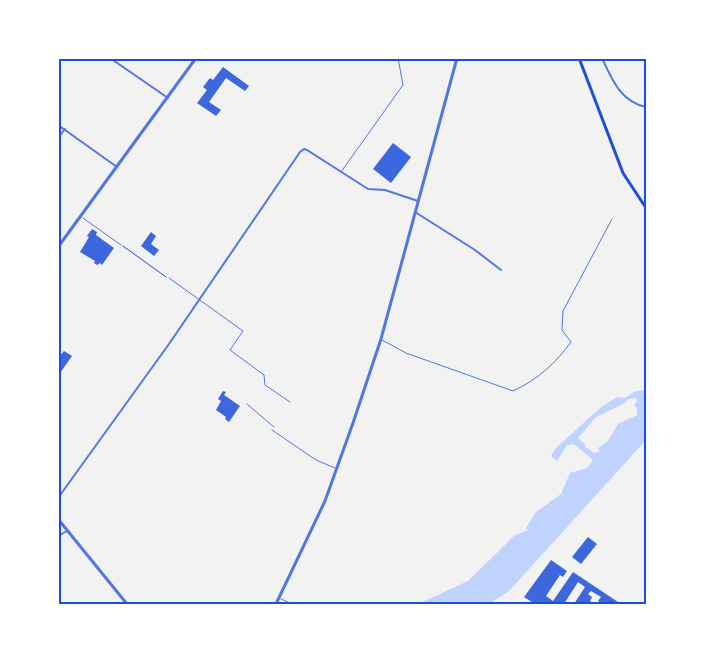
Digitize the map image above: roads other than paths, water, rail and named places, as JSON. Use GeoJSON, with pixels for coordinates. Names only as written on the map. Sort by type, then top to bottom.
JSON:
{"type":"FeatureCollection","features":[{"type":"Feature","properties":{"kind":"main road"},"geometry":{"type":"LineString","coordinates":[[579,58],[623,173],[646,207]]}},
{"type":"Feature","properties":{"kind":"street"},"geometry":{"type":"LineString","coordinates":[[110,58],[168,98]]}},
{"type":"Feature","properties":{"kind":"street"},"geometry":{"type":"LineString","coordinates":[[58,247],[196,58]]}},
{"type":"Feature","properties":{"kind":"street"},"geometry":{"type":"LineString","coordinates":[[276,604],[321,511],[381,339],[457,58]]}},
{"type":"Feature","properties":{"kind":"street"},"geometry":{"type":"LineString","coordinates":[[602,58],[620,92],[626,98],[646,107]]}},
{"type":"Feature","properties":{"kind":"street"},"geometry":{"type":"LineString","coordinates":[[58,125],[117,168]]}},
{"type":"Feature","properties":{"kind":"street"},"geometry":{"type":"LineString","coordinates":[[58,138],[65,129]]}},
{"type":"Feature","properties":{"kind":"street"},"geometry":{"type":"LineString","coordinates":[[58,498],[304,149],[368,189],[385,190],[418,201]]}},
{"type":"Feature","properties":{"kind":"street"},"geometry":{"type":"LineString","coordinates":[[415,212],[447,231],[501,270]]}},
{"type":"Feature","properties":{"kind":"street"},"geometry":{"type":"LineString","coordinates":[[58,519],[127,604]]}},
{"type":"Feature","properties":{"kind":"street"},"geometry":{"type":"LineString","coordinates":[[58,536],[67,531]]}},
{"type":"Feature","properties":{"kind":"lane"},"geometry":{"type":"LineString","coordinates":[[341,172],[403,85],[398,58]]}},
{"type":"Feature","properties":{"kind":"lane"},"geometry":{"type":"LineString","coordinates":[[82,216],[122,245]]}},
{"type":"Feature","properties":{"kind":"lane"},"geometry":{"type":"LineString","coordinates":[[381,339],[406,353],[513,391],[528,384],[551,365],[571,342],[562,330],[562,311],[612,219]]}},
{"type":"Feature","properties":{"kind":"lane"},"geometry":{"type":"LineString","coordinates":[[169,278],[243,331],[230,350],[264,375],[265,385],[290,402]]}},
{"type":"Feature","properties":{"kind":"lane"},"geometry":{"type":"LineString","coordinates":[[247,404],[274,427]]}},
{"type":"Feature","properties":{"kind":"lane"},"geometry":{"type":"LineString","coordinates":[[272,430],[316,460],[337,469]]}},
{"type":"Feature","properties":{"kind":"lane"},"geometry":{"type":"LineString","coordinates":[[279,598],[292,604]]}},
{"type":"Feature","properties":{"kind":"water"},"geometry":{"type":"Polygon","coordinates":[[[646,390],[646,440],[509,591],[488,604],[418,604],[468,581],[514,536],[528,530],[526,528],[536,512],[561,494],[570,473],[587,468],[593,460],[574,444],[567,445],[557,461],[551,456],[556,448],[600,408],[617,397],[625,398],[636,391],[646,390]],[[636,398],[628,399],[625,403],[596,417],[578,438],[585,444],[585,447],[595,453],[600,451],[598,448],[608,441],[618,424],[637,415],[637,408],[634,406],[636,398]]]}}]}
